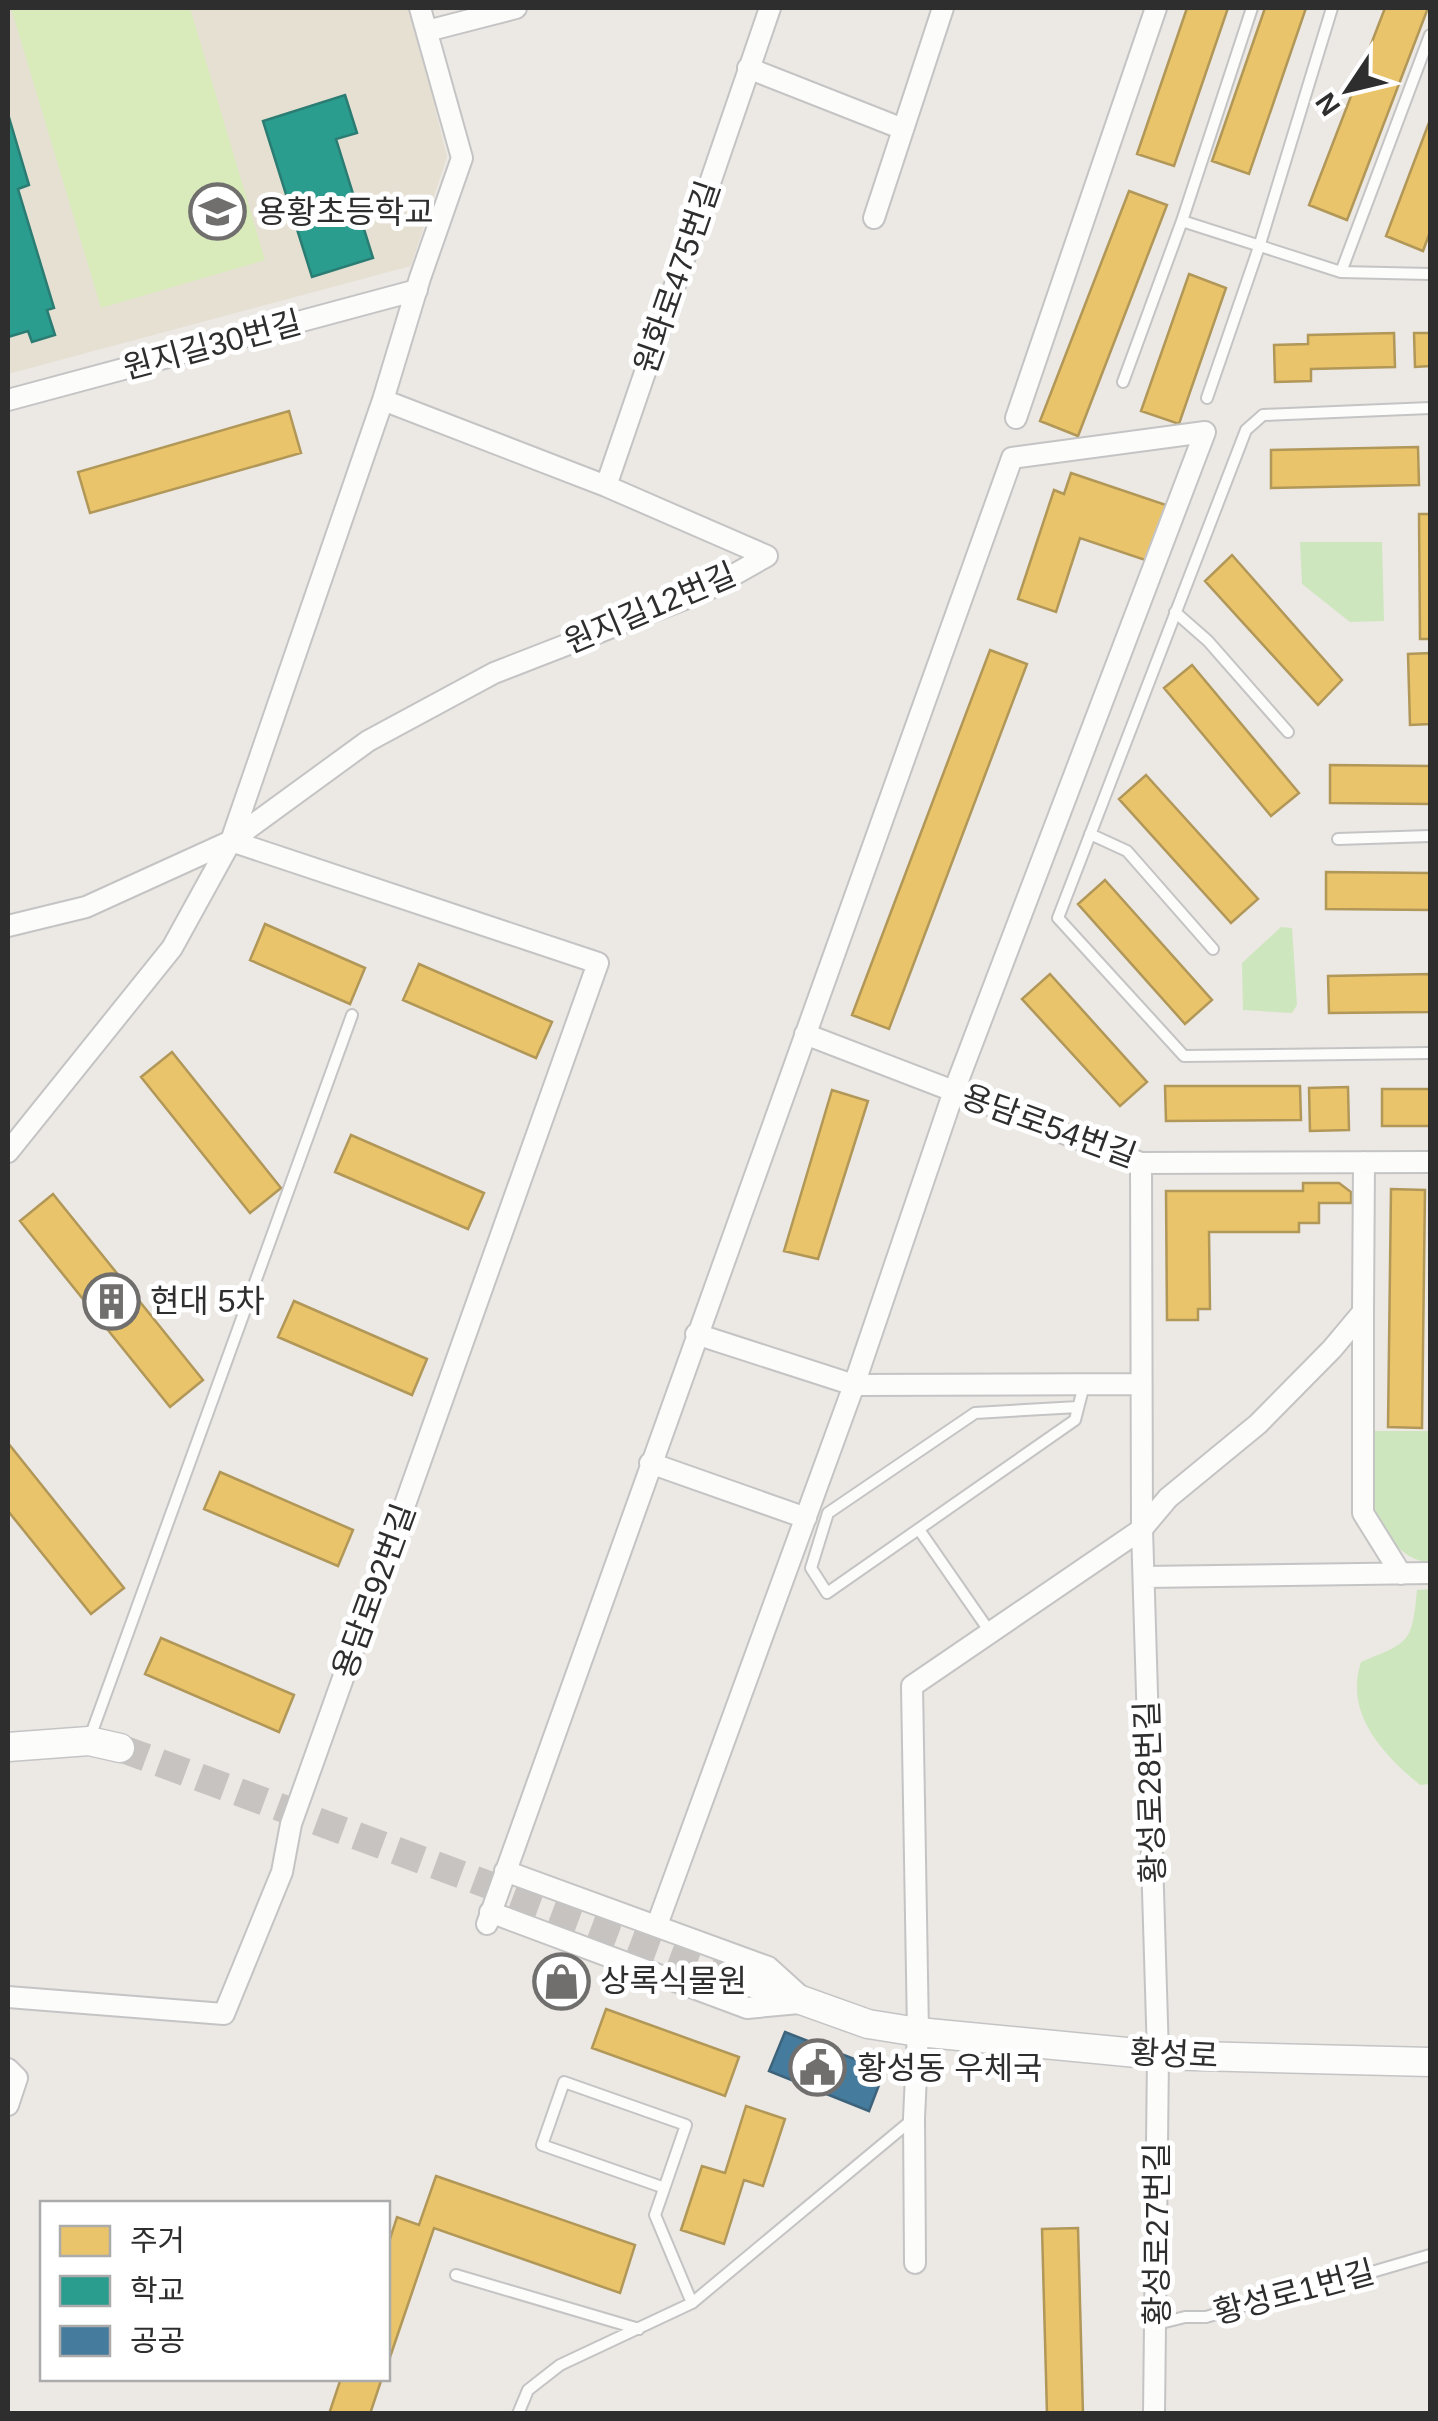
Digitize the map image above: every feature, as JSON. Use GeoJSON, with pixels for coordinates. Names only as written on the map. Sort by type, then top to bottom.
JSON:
{"type":"FeatureCollection","features":[{"type":"Feature","properties":{"kind":"street","name":"원지길12번길"},"geometry":{"type":"LineString","coordinates":[[8,1152],[172,948],[231,842],[462,158],[420,8]]}},
{"type":"Feature","properties":{"kind":"street"},"geometry":{"type":"LineString","coordinates":[[427,31],[516,8]]}},
{"type":"Feature","properties":{"kind":"street","name":"원화로475번길"},"geometry":{"type":"LineString","coordinates":[[606,486],[770,8]]}},
{"type":"Feature","properties":{"kind":"street"},"geometry":{"type":"LineString","coordinates":[[874,218],[943,8]]}},
{"type":"Feature","properties":{"kind":"street"},"geometry":{"type":"LineString","coordinates":[[1016,418],[1156,8]]}},
{"type":"Feature","properties":{"kind":"street"},"geometry":{"type":"LineString","coordinates":[[748,68],[903,130]]}},
{"type":"Feature","properties":{"kind":"street","name":"원지길30번길"},"geometry":{"type":"LineString","coordinates":[[8,400],[416,290]]}},
{"type":"Feature","properties":{"kind":"street","name":"원지길12번길"},"geometry":{"type":"LineString","coordinates":[[231,842],[368,741],[494,673],[705,590],[766,556],[606,486],[383,400]]}},
{"type":"Feature","properties":{"kind":"street"},"geometry":{"type":"LineString","coordinates":[[656,1925],[854,1385],[954,1091],[1204,432],[1012,458],[489,1918],[747,2008],[806,2002]]}},
{"type":"Feature","properties":{"kind":"street"},"geometry":{"type":"LineString","coordinates":[[8,926],[86,907],[231,842]]}},
{"type":"Feature","properties":{"kind":"street","name":"용담로92번길"},"geometry":{"type":"LineString","coordinates":[[8,1997],[224,2014],[282,1872],[291,1824],[598,964],[231,842]]}},
{"type":"Feature","properties":{"kind":"street","name":"용담로54번길"},"geometry":{"type":"LineString","coordinates":[[805,1034],[1140,1164],[1430,1162]]}},
{"type":"Feature","properties":{"kind":"street"},"geometry":{"type":"LineString","coordinates":[[1364,1162],[1364,1512],[1401,1574]]}},
{"type":"Feature","properties":{"kind":"street","name":"황성로28번길"},"geometry":{"type":"LineString","coordinates":[[1140,1164],[1142,1529],[1158,2055]]}},
{"type":"Feature","properties":{"kind":"street"},"geometry":{"type":"LineString","coordinates":[[915,2263],[918,2032],[912,1686],[1142,1529],[1168,1498],[1258,1424],[1332,1350],[1363,1312]]}},
{"type":"Feature","properties":{"kind":"street"},"geometry":{"type":"LineString","coordinates":[[696,1334],[854,1385],[1141,1384]]}},
{"type":"Feature","properties":{"kind":"street"},"geometry":{"type":"LineString","coordinates":[[650,1463],[806,1518]]}},
{"type":"Feature","properties":{"kind":"street"},"geometry":{"type":"LineString","coordinates":[[1144,1577],[1430,1573]]}},
{"type":"Feature","properties":{"kind":"street"},"geometry":{"type":"LineString","coordinates":[[8,1747],[88,1741],[120,1748]]}},
{"type":"Feature","properties":{"kind":"street"},"geometry":{"type":"LineString","coordinates":[[505,1870],[768,1966],[806,2002]]}},
{"type":"Feature","properties":{"kind":"street","name":"황성로"},"geometry":{"type":"LineString","coordinates":[[745,1980],[868,2024],[918,2032],[1158,2055],[1430,2062]]}},
{"type":"Feature","properties":{"kind":"street","name":"황성로27번길"},"geometry":{"type":"LineString","coordinates":[[1154,2414],[1158,2055]]}},
{"type":"Feature","properties":{"kind":"street"},"geometry":{"type":"LineString","coordinates":[[8,2069],[16,2078],[8,2106]]}},
{"type":"Feature","properties":{"kind":"lane"},"geometry":{"type":"LineString","coordinates":[[1123,382],[1182,221],[1252,8]]}},
{"type":"Feature","properties":{"kind":"lane"},"geometry":{"type":"LineString","coordinates":[[1207,398],[1260,247],[1332,8]]}},
{"type":"Feature","properties":{"kind":"lane"},"geometry":{"type":"LineString","coordinates":[[1342,272],[1430,35]]}},
{"type":"Feature","properties":{"kind":"lane"},"geometry":{"type":"LineString","coordinates":[[1182,221],[1342,272],[1430,274]]}},
{"type":"Feature","properties":{"kind":"lane"},"geometry":{"type":"LineString","coordinates":[[1430,408],[1263,415],[1246,430],[1058,918],[1184,1056],[1430,1053]]}},
{"type":"Feature","properties":{"kind":"lane"},"geometry":{"type":"LineString","coordinates":[[1175,612],[1208,642],[1288,732]]}},
{"type":"Feature","properties":{"kind":"lane"},"geometry":{"type":"LineString","coordinates":[[1090,834],[1126,850],[1212,949]]}},
{"type":"Feature","properties":{"kind":"lane"},"geometry":{"type":"LineString","coordinates":[[1338,839],[1430,836]]}},
{"type":"Feature","properties":{"kind":"lane"},"geometry":{"type":"LineString","coordinates":[[88,1741],[352,1015]]}},
{"type":"Feature","properties":{"kind":"lane"},"geometry":{"type":"LineString","coordinates":[[1078,1408],[975,1414],[828,1514],[811,1568],[827,1593],[1075,1420],[1078,1408],[1084,1384]]}},
{"type":"Feature","properties":{"kind":"lane"},"geometry":{"type":"LineString","coordinates":[[920,1530],[990,1632]]}},
{"type":"Feature","properties":{"kind":"lane"},"geometry":{"type":"LineString","coordinates":[[662,2187],[542,2145],[564,2082],[686,2124],[655,2215],[692,2303]]}},
{"type":"Feature","properties":{"kind":"lane"},"geometry":{"type":"LineString","coordinates":[[518,2414],[528,2390],[560,2366],[692,2303],[914,2118]]}},
{"type":"Feature","properties":{"kind":"lane","name":"황성로1번길"},"geometry":{"type":"LineString","coordinates":[[1157,2324],[1185,2317],[1206,2318],[1299,2289],[1430,2256]]}},
{"type":"Feature","properties":{"kind":"lane"},"geometry":{"type":"LineString","coordinates":[[456,2275],[640,2330]]}},
{"type":"Feature","properties":{"kind":"shaded area","name":"용황초등학교"},"geometry":{"type":"Polygon","coordinates":[[[8,8],[411,8],[447,157],[411,266],[8,374],[8,8]]]}},
{"type":"Feature","properties":{"kind":"green space"},"geometry":{"type":"Polygon","coordinates":[[[11,8],[190,8],[265,260],[101,308],[11,8]]]}},
{"type":"Feature","properties":{"kind":"green space"},"geometry":{"type":"Polygon","coordinates":[[[1300,542],[1382,542],[1384,621],[1350,622],[1302,584],[1300,542]]]}},
{"type":"Feature","properties":{"kind":"green space"},"geometry":{"type":"Polygon","coordinates":[[[1281,927],[1292,928],[1297,1005],[1292,1013],[1243,1010],[1242,963],[1281,927]]]}},
{"type":"Feature","properties":{"kind":"green space"},"geometry":{"type":"Polygon","coordinates":[[[1369,1431],[1430,1431],[1430,1562],[1404,1552],[1389,1538],[1379,1520],[1371,1494],[1369,1431]]]}},
{"type":"Feature","properties":{"kind":"green space"},"geometry":{"type":"Polygon","coordinates":[[[1430,1589],[1430,1784],[1420,1785],[1370,1731],[1362,1716],[1357,1681],[1361,1662],[1390,1650],[1406,1638],[1413,1621],[1417,1590],[1430,1589]]]}},
{"type":"Feature","properties":{"kind":"building: 주거"},"geometry":{"type":"Polygon","coordinates":[[[1187,8],[1228,8],[1174,166],[1137,154],[1187,8]]]}},
{"type":"Feature","properties":{"kind":"building: 주거"},"geometry":{"type":"Polygon","coordinates":[[[1265,8],[1306,8],[1249,174],[1212,161],[1265,8]]]}},
{"type":"Feature","properties":{"kind":"building: 주거"},"geometry":{"type":"Polygon","coordinates":[[[1385,8],[1428,8],[1347,220],[1309,205],[1385,8]]]}},
{"type":"Feature","properties":{"kind":"building: 주거"},"geometry":{"type":"Polygon","coordinates":[[[1430,120],[1430,232],[1423,251],[1386,236],[1430,120]]]}},
{"type":"Feature","properties":{"kind":"building: 주거"},"geometry":{"type":"Polygon","coordinates":[[[1129,191],[1167,205],[1078,436],[1040,421],[1129,191]]]}},
{"type":"Feature","properties":{"kind":"building: 주거"},"geometry":{"type":"Polygon","coordinates":[[[1189,274],[1226,288],[1179,424],[1141,411],[1189,274]]]}},
{"type":"Feature","properties":{"kind":"building: 주거"},"geometry":{"type":"Polygon","coordinates":[[[1394,333],[1395,367],[1311,369],[1311,381],[1275,382],[1274,345],[1308,344],[1308,335],[1394,333]]]}},
{"type":"Feature","properties":{"kind":"building: 주거"},"geometry":{"type":"Polygon","coordinates":[[[1414,333],[1430,333],[1430,366],[1415,367],[1414,333]]]}},
{"type":"Feature","properties":{"kind":"building: 주거"},"geometry":{"type":"Polygon","coordinates":[[[289,411],[301,453],[90,513],[78,472],[289,411]]]}},
{"type":"Feature","properties":{"kind":"building: 주거"},"geometry":{"type":"Polygon","coordinates":[[[1418,447],[1419,485],[1271,488],[1271,450],[1418,447]]]}},
{"type":"Feature","properties":{"kind":"building: 주거"},"geometry":{"type":"Polygon","coordinates":[[[1071,473],[1169,506],[1151,562],[1080,538],[1056,612],[1018,599],[1054,490],[1064,494],[1071,473]]]}},
{"type":"Feature","properties":{"kind":"building: 주거"},"geometry":{"type":"Polygon","coordinates":[[[1419,514],[1430,514],[1430,639],[1420,639],[1419,514]]]}},
{"type":"Feature","properties":{"kind":"building: 주거"},"geometry":{"type":"Polygon","coordinates":[[[1232,555],[1342,680],[1318,705],[1205,581],[1232,555]]]}},
{"type":"Feature","properties":{"kind":"building: 주거"},"geometry":{"type":"Polygon","coordinates":[[[990,650],[1027,664],[889,1029],[852,1015],[990,650]]]}},
{"type":"Feature","properties":{"kind":"building: 주거"},"geometry":{"type":"Polygon","coordinates":[[[1430,653],[1430,724],[1410,725],[1408,654],[1430,653]]]}},
{"type":"Feature","properties":{"kind":"building: 주거"},"geometry":{"type":"Polygon","coordinates":[[[1192,665],[1299,793],[1271,816],[1164,688],[1192,665]]]}},
{"type":"Feature","properties":{"kind":"building: 주거"},"geometry":{"type":"Polygon","coordinates":[[[1330,765],[1430,766],[1430,804],[1330,803],[1330,765]]]}},
{"type":"Feature","properties":{"kind":"building: 주거"},"geometry":{"type":"Polygon","coordinates":[[[1146,775],[1258,899],[1231,923],[1119,799],[1146,775]]]}},
{"type":"Feature","properties":{"kind":"building: 주거"},"geometry":{"type":"Polygon","coordinates":[[[1326,872],[1430,873],[1430,910],[1326,909],[1326,872]]]}},
{"type":"Feature","properties":{"kind":"building: 주거"},"geometry":{"type":"Polygon","coordinates":[[[1105,880],[1212,1000],[1185,1024],[1078,904],[1105,880]]]}},
{"type":"Feature","properties":{"kind":"building: 주거"},"geometry":{"type":"Polygon","coordinates":[[[265,924],[365,968],[350,1004],[250,960],[265,924]]]}},
{"type":"Feature","properties":{"kind":"building: 주거"},"geometry":{"type":"Polygon","coordinates":[[[419,964],[552,1022],[536,1058],[403,1000],[419,964]]]}},
{"type":"Feature","properties":{"kind":"building: 주거"},"geometry":{"type":"Polygon","coordinates":[[[1050,974],[1147,1082],[1120,1106],[1022,999],[1050,974]]]}},
{"type":"Feature","properties":{"kind":"building: 주거"},"geometry":{"type":"Polygon","coordinates":[[[1430,974],[1430,1012],[1329,1013],[1328,976],[1430,974]]]}},
{"type":"Feature","properties":{"kind":"building: 주거","name":"현대 5차"},"geometry":{"type":"Polygon","coordinates":[[[172,1052],[281,1188],[250,1213],[141,1077],[172,1052]]]}},
{"type":"Feature","properties":{"kind":"building: 주거"},"geometry":{"type":"Polygon","coordinates":[[[1165,1086],[1300,1086],[1301,1120],[1166,1121],[1165,1086]]]}},
{"type":"Feature","properties":{"kind":"building: 주거"},"geometry":{"type":"Polygon","coordinates":[[[1348,1087],[1349,1130],[1310,1131],[1309,1088],[1348,1087]]]}},
{"type":"Feature","properties":{"kind":"building: 주거"},"geometry":{"type":"Polygon","coordinates":[[[1382,1089],[1430,1089],[1430,1126],[1382,1126],[1382,1089]]]}},
{"type":"Feature","properties":{"kind":"building: 주거"},"geometry":{"type":"Polygon","coordinates":[[[832,1090],[868,1101],[818,1259],[784,1251],[832,1090]]]}},
{"type":"Feature","properties":{"kind":"building: 주거"},"geometry":{"type":"Polygon","coordinates":[[[351,1135],[484,1193],[468,1229],[335,1172],[351,1135]]]}},
{"type":"Feature","properties":{"kind":"building: 주거"},"geometry":{"type":"Polygon","coordinates":[[[1303,1183],[1339,1183],[1351,1192],[1351,1203],[1319,1203],[1319,1223],[1299,1223],[1299,1232],[1209,1232],[1210,1309],[1198,1309],[1198,1320],[1167,1320],[1166,1191],[1303,1191],[1303,1183]]]}},
{"type":"Feature","properties":{"kind":"building: 주거"},"geometry":{"type":"Polygon","coordinates":[[[1391,1189],[1425,1190],[1422,1428],[1388,1427],[1391,1189]]]}},
{"type":"Feature","properties":{"kind":"building: 주거","name":"현대 5차"},"geometry":{"type":"Polygon","coordinates":[[[53,1194],[203,1380],[170,1407],[20,1221],[53,1194]]]}},
{"type":"Feature","properties":{"kind":"building: 주거","name":"현대 5차"},"geometry":{"type":"Polygon","coordinates":[[[294,1301],[427,1359],[412,1395],[278,1337],[294,1301]]]}},
{"type":"Feature","properties":{"kind":"building: 주거"},"geometry":{"type":"Polygon","coordinates":[[[8,1443],[124,1588],[91,1614],[8,1511],[8,1443]]]}},
{"type":"Feature","properties":{"kind":"building: 주거"},"geometry":{"type":"Polygon","coordinates":[[[220,1472],[353,1530],[338,1566],[204,1509],[220,1472]]]}},
{"type":"Feature","properties":{"kind":"building: 주거"},"geometry":{"type":"Polygon","coordinates":[[[161,1638],[294,1695],[279,1732],[145,1674],[161,1638]]]}},
{"type":"Feature","properties":{"kind":"building: 주거"},"geometry":{"type":"Polygon","coordinates":[[[606,2009],[739,2057],[725,2096],[592,2048],[606,2009]]]}},
{"type":"Feature","properties":{"kind":"building: 주거"},"geometry":{"type":"Polygon","coordinates":[[[746,2106],[785,2119],[763,2186],[744,2180],[724,2244],[681,2230],[702,2166],[725,2173],[746,2106]]]}},
{"type":"Feature","properties":{"kind":"building: 주거"},"geometry":{"type":"Polygon","coordinates":[[[436,2176],[635,2245],[620,2293],[434,2228],[390,2357],[390,2239],[397,2217],[419,2225],[436,2176]]]}},
{"type":"Feature","properties":{"kind":"building: 주거"},"geometry":{"type":"Polygon","coordinates":[[[1078,2228],[1083,2414],[1047,2414],[1042,2229],[1078,2228]]]}},
{"type":"Feature","properties":{"kind":"building: 주거"},"geometry":{"type":"Polygon","coordinates":[[[340,2381],[381,2381],[370,2414],[329,2414],[340,2381]]]}},
{"type":"Feature","properties":{"kind":"building: 학교"},"geometry":{"type":"Polygon","coordinates":[[[345,95],[357,133],[336,139],[373,258],[312,277],[263,121],[345,95]]]}},
{"type":"Feature","properties":{"kind":"building: 학교"},"geometry":{"type":"Polygon","coordinates":[[[8,114],[29,185],[18,189],[54,308],[47,310],[55,335],[32,342],[28,331],[8,337],[8,114]]]}},
{"type":"Feature","properties":{"kind":"building: 공공","name":"황성동 우체국"},"geometry":{"type":"Polygon","coordinates":[[[785,2032],[867,2064],[861,2078],[879,2085],[869,2111],[769,2071],[785,2032]]]}},
{"type":"Feature","properties":{"kind":"tunnel"},"geometry":{"type":"LineString","coordinates":[[120,1748],[745,1980]]}},
{"type":"Feature","properties":{"kind":"place","name":"용황초등학교"},"geometry":{"type":"Point","coordinates":[218,212]}},
{"type":"Feature","properties":{"kind":"place","name":"현대 5차"},"geometry":{"type":"Point","coordinates":[111,1301]}},
{"type":"Feature","properties":{"kind":"place","name":"상록식물원"},"geometry":{"type":"Point","coordinates":[561,1981]}},
{"type":"Feature","properties":{"kind":"place","name":"황성동 우체국"},"geometry":{"type":"Point","coordinates":[818,2068]}}]}
